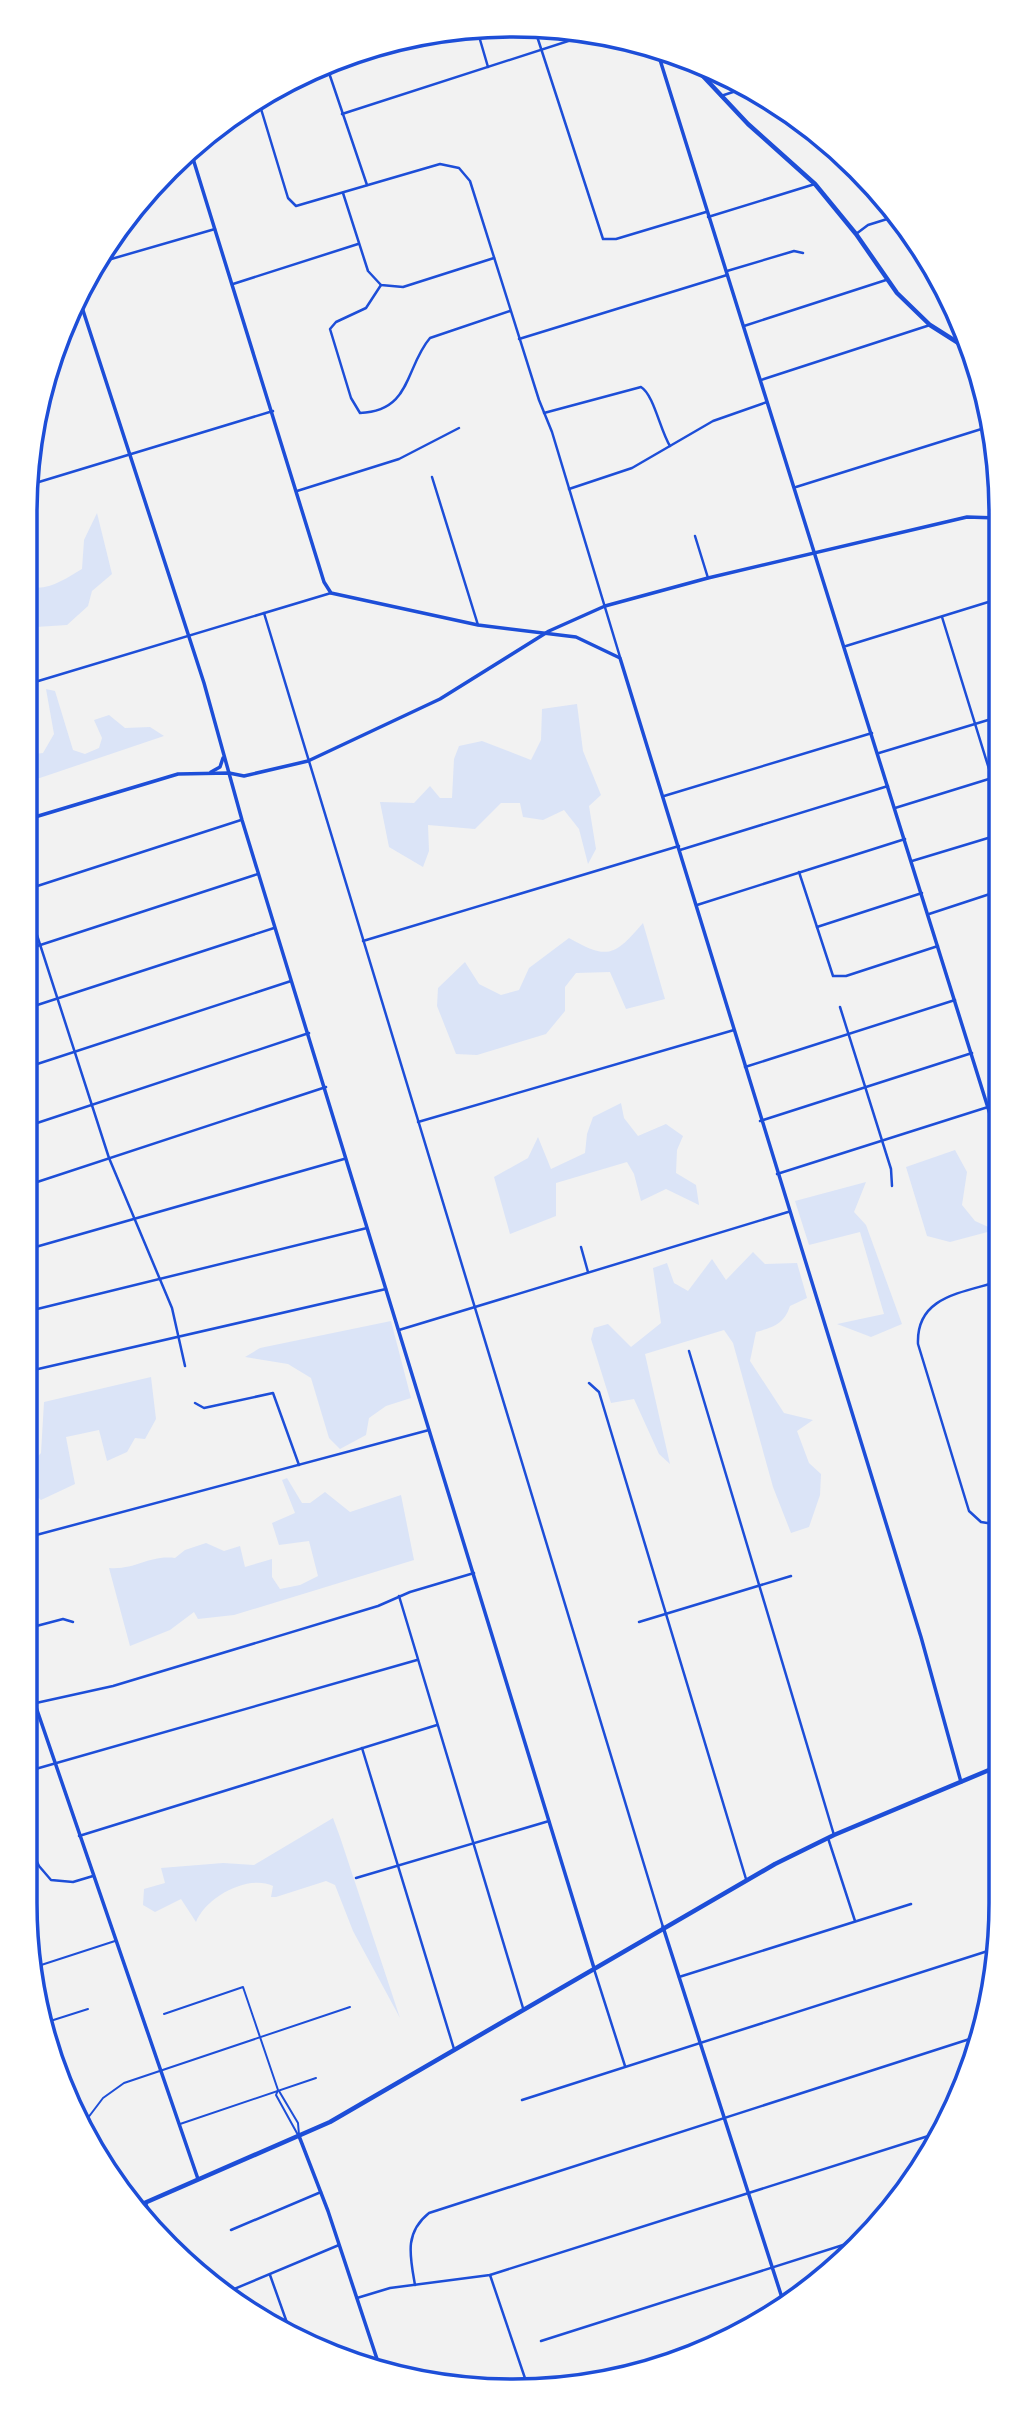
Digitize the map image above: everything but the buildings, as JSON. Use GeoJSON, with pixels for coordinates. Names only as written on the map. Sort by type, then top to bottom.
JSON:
{"type":"FeatureCollection","features":[{"type":"Feature","properties":{"kind":"main road"},"geometry":{"type":"LineString","coordinates":[[703,77],[815,184],[856,234],[886,280],[930,325],[957,342]]}},
{"type":"Feature","properties":{"kind":"main road"},"geometry":{"type":"LineString","coordinates":[[146,2203],[330,2122],[746,1879],[834,1835],[989,1772]]}},
{"type":"Feature","properties":{"kind":"street"},"geometry":{"type":"LineString","coordinates":[[480,38],[488,67]]}},
{"type":"Feature","properties":{"kind":"street"},"geometry":{"type":"LineString","coordinates":[[537,38],[603,239],[616,239],[706,212]]}},
{"type":"Feature","properties":{"kind":"street"},"geometry":{"type":"LineString","coordinates":[[342,114],[572,41]]}},
{"type":"Feature","properties":{"kind":"street"},"geometry":{"type":"LineString","coordinates":[[660,60],[846,646],[989,1110]]}},
{"type":"Feature","properties":{"kind":"street"},"geometry":{"type":"LineString","coordinates":[[329,74],[367,185]]}},
{"type":"Feature","properties":{"kind":"street"},"geometry":{"type":"LineString","coordinates":[[721,96],[734,92]]}},
{"type":"Feature","properties":{"kind":"street"},"geometry":{"type":"LineString","coordinates":[[261,109],[289,201],[299,206],[440,164],[459,168],[470,181],[664,796],[760,1121],[921,1637],[961,1782]]}},
{"type":"Feature","properties":{"kind":"street"},"geometry":{"type":"LineString","coordinates":[[193,160],[331,593]]}},
{"type":"Feature","properties":{"kind":"street"},"geometry":{"type":"LineString","coordinates":[[708,217],[815,184]]}},
{"type":"Feature","properties":{"kind":"street"},"geometry":{"type":"LineString","coordinates":[[343,193],[368,271],[381,285],[403,287],[494,258]]}},
{"type":"Feature","properties":{"kind":"street"},"geometry":{"type":"LineString","coordinates":[[856,234],[868,225],[888,219]]}},
{"type":"Feature","properties":{"kind":"street"},"geometry":{"type":"LineString","coordinates":[[110,259],[215,229]]}},
{"type":"Feature","properties":{"kind":"street"},"geometry":{"type":"LineString","coordinates":[[233,284],[358,244]]}},
{"type":"Feature","properties":{"kind":"street"},"geometry":{"type":"LineString","coordinates":[[519,339],[794,251],[803,253]]}},
{"type":"Feature","properties":{"kind":"street"},"geometry":{"type":"LineString","coordinates":[[744,326],[886,280]]}},
{"type":"Feature","properties":{"kind":"street"},"geometry":{"type":"LineString","coordinates":[[381,285],[366,308],[336,322],[330,329],[351,398],[360,413],[384,407],[399,396],[430,338],[510,311]]}},
{"type":"Feature","properties":{"kind":"street"},"geometry":{"type":"LineString","coordinates":[[83,310],[188,635],[258,873],[625,2066]]}},
{"type":"Feature","properties":{"kind":"street"},"geometry":{"type":"LineString","coordinates":[[761,380],[930,325]]}},
{"type":"Feature","properties":{"kind":"street"},"geometry":{"type":"LineString","coordinates":[[544,413],[641,387],[648,393],[659,425],[670,446]]}},
{"type":"Feature","properties":{"kind":"street"},"geometry":{"type":"LineString","coordinates":[[569,489],[632,468],[713,421],[767,402]]}},
{"type":"Feature","properties":{"kind":"street"},"geometry":{"type":"LineString","coordinates":[[38,482],[273,411]]}},
{"type":"Feature","properties":{"kind":"street"},"geometry":{"type":"LineString","coordinates":[[297,491],[399,459],[459,428]]}},
{"type":"Feature","properties":{"kind":"street"},"geometry":{"type":"LineString","coordinates":[[796,487],[981,429]]}},
{"type":"Feature","properties":{"kind":"street"},"geometry":{"type":"LineString","coordinates":[[432,477],[478,625]]}},
{"type":"Feature","properties":{"kind":"street"},"geometry":{"type":"LineString","coordinates":[[37,816],[178,774],[229,773],[244,776],[308,761],[440,699],[548,631],[605,606],[708,578],[967,517],[989,518]]}},
{"type":"Feature","properties":{"kind":"street"},"geometry":{"type":"LineString","coordinates":[[695,536],[708,578]]}},
{"type":"Feature","properties":{"kind":"street"},"geometry":{"type":"LineString","coordinates":[[37,681],[331,593],[478,625],[548,631],[588,641],[620,658]]}},
{"type":"Feature","properties":{"kind":"street"},"geometry":{"type":"LineString","coordinates":[[846,646],[989,602]]}},
{"type":"Feature","properties":{"kind":"street"},"geometry":{"type":"LineString","coordinates":[[264,613],[663,1927],[782,2296]]}},
{"type":"Feature","properties":{"kind":"street"},"geometry":{"type":"LineString","coordinates":[[942,617],[989,769]]}},
{"type":"Feature","properties":{"kind":"street"},"geometry":{"type":"LineString","coordinates":[[879,753],[989,720]]}},
{"type":"Feature","properties":{"kind":"street"},"geometry":{"type":"LineString","coordinates":[[664,796],[872,733]]}},
{"type":"Feature","properties":{"kind":"street"},"geometry":{"type":"LineString","coordinates":[[211,773],[220,767],[224,755]]}},
{"type":"Feature","properties":{"kind":"street"},"geometry":{"type":"LineString","coordinates":[[895,808],[989,779]]}},
{"type":"Feature","properties":{"kind":"street"},"geometry":{"type":"LineString","coordinates":[[363,941],[888,786]]}},
{"type":"Feature","properties":{"kind":"street"},"geometry":{"type":"LineString","coordinates":[[37,886],[242,820]]}},
{"type":"Feature","properties":{"kind":"street"},"geometry":{"type":"LineString","coordinates":[[912,861],[989,838]]}},
{"type":"Feature","properties":{"kind":"street"},"geometry":{"type":"LineString","coordinates":[[697,905],[905,839]]}},
{"type":"Feature","properties":{"kind":"street"},"geometry":{"type":"LineString","coordinates":[[799,872],[833,976],[846,976],[938,946]]}},
{"type":"Feature","properties":{"kind":"street"},"geometry":{"type":"LineString","coordinates":[[37,946],[258,873]]}},
{"type":"Feature","properties":{"kind":"street"},"geometry":{"type":"LineString","coordinates":[[817,927],[922,893]]}},
{"type":"Feature","properties":{"kind":"street"},"geometry":{"type":"LineString","coordinates":[[929,914],[989,894]]}},
{"type":"Feature","properties":{"kind":"street"},"geometry":{"type":"LineString","coordinates":[[37,1005],[275,928]]}},
{"type":"Feature","properties":{"kind":"street"},"geometry":{"type":"LineString","coordinates":[[37,936],[109,1158],[172,1308],[185,1366]]}},
{"type":"Feature","properties":{"kind":"street"},"geometry":{"type":"LineString","coordinates":[[37,1064],[292,981]]}},
{"type":"Feature","properties":{"kind":"street"},"geometry":{"type":"LineString","coordinates":[[744,1067],[955,1000]]}},
{"type":"Feature","properties":{"kind":"street"},"geometry":{"type":"LineString","coordinates":[[840,1007],[883,1141],[891,1169],[892,1186]]}},
{"type":"Feature","properties":{"kind":"street"},"geometry":{"type":"LineString","coordinates":[[418,1122],[734,1030]]}},
{"type":"Feature","properties":{"kind":"street"},"geometry":{"type":"LineString","coordinates":[[37,1123],[309,1033]]}},
{"type":"Feature","properties":{"kind":"street"},"geometry":{"type":"LineString","coordinates":[[760,1121],[972,1053]]}},
{"type":"Feature","properties":{"kind":"street"},"geometry":{"type":"LineString","coordinates":[[37,1182],[326,1087]]}},
{"type":"Feature","properties":{"kind":"street"},"geometry":{"type":"LineString","coordinates":[[777,1174],[988,1107]]}},
{"type":"Feature","properties":{"kind":"street"},"geometry":{"type":"LineString","coordinates":[[37,1246],[346,1159]]}},
{"type":"Feature","properties":{"kind":"street"},"geometry":{"type":"LineString","coordinates":[[399,1330],[788,1212]]}},
{"type":"Feature","properties":{"kind":"street"},"geometry":{"type":"LineString","coordinates":[[37,1309],[367,1228]]}},
{"type":"Feature","properties":{"kind":"street"},"geometry":{"type":"LineString","coordinates":[[581,1247],[588,1272]]}},
{"type":"Feature","properties":{"kind":"street"},"geometry":{"type":"LineString","coordinates":[[989,1286],[936,1303],[920,1319],[917,1330],[918,1344],[969,1511],[981,1522],[989,1523]]}},
{"type":"Feature","properties":{"kind":"street"},"geometry":{"type":"LineString","coordinates":[[37,1369],[387,1289]]}},
{"type":"Feature","properties":{"kind":"street"},"geometry":{"type":"LineString","coordinates":[[689,1352],[834,1835]]}},
{"type":"Feature","properties":{"kind":"street"},"geometry":{"type":"LineString","coordinates":[[589,1383],[598,1392],[746,1879]]}},
{"type":"Feature","properties":{"kind":"street"},"geometry":{"type":"LineString","coordinates":[[195,1403],[204,1408],[274,1393],[299,1465]]}},
{"type":"Feature","properties":{"kind":"street"},"geometry":{"type":"LineString","coordinates":[[37,1535],[429,1430]]}},
{"type":"Feature","properties":{"kind":"street"},"geometry":{"type":"LineString","coordinates":[[37,1703],[113,1686],[378,1606],[399,1596],[474,1573]]}},
{"type":"Feature","properties":{"kind":"street"},"geometry":{"type":"LineString","coordinates":[[639,1622],[791,1576]]}},
{"type":"Feature","properties":{"kind":"street"},"geometry":{"type":"LineString","coordinates":[[399,1596],[523,2008]]}},
{"type":"Feature","properties":{"kind":"street"},"geometry":{"type":"LineString","coordinates":[[37,1626],[63,1619],[73,1622]]}},
{"type":"Feature","properties":{"kind":"street"},"geometry":{"type":"LineString","coordinates":[[37,1768],[148,1739],[417,1660]]}},
{"type":"Feature","properties":{"kind":"street"},"geometry":{"type":"LineString","coordinates":[[37,1706],[79,1836],[199,2181]]}},
{"type":"Feature","properties":{"kind":"street"},"geometry":{"type":"LineString","coordinates":[[79,1836],[438,1725]]}},
{"type":"Feature","properties":{"kind":"street"},"geometry":{"type":"LineString","coordinates":[[362,1748],[454,2049]]}},
{"type":"Feature","properties":{"kind":"street"},"geometry":{"type":"LineString","coordinates":[[356,1878],[550,1821]]}},
{"type":"Feature","properties":{"kind":"street"},"geometry":{"type":"LineString","coordinates":[[828,1838],[855,1921]]}},
{"type":"Feature","properties":{"kind":"street"},"geometry":{"type":"LineString","coordinates":[[37,1862],[51,1880],[74,1882],[93,1876]]}},
{"type":"Feature","properties":{"kind":"street"},"geometry":{"type":"LineString","coordinates":[[679,1977],[911,1904]]}},
{"type":"Feature","properties":{"kind":"street"},"geometry":{"type":"LineString","coordinates":[[522,2100],[986,1952]]}},
{"type":"Feature","properties":{"kind":"street"},"geometry":{"type":"LineString","coordinates":[[415,2285],[410,2238],[418,2222],[429,2213],[969,2039]]}},
{"type":"Feature","properties":{"kind":"street"},"geometry":{"type":"LineString","coordinates":[[357,2298],[390,2288],[490,2275],[928,2135]]}},
{"type":"Feature","properties":{"kind":"street"},"geometry":{"type":"LineString","coordinates":[[299,2136],[321,2192],[377,2359]]}},
{"type":"Feature","properties":{"kind":"street"},"geometry":{"type":"LineString","coordinates":[[231,2230],[321,2192]]}},
{"type":"Feature","properties":{"kind":"street"},"geometry":{"type":"LineString","coordinates":[[146,2203],[148,2208]]}},
{"type":"Feature","properties":{"kind":"street"},"geometry":{"type":"LineString","coordinates":[[541,2341],[846,2244]]}},
{"type":"Feature","properties":{"kind":"street"},"geometry":{"type":"LineString","coordinates":[[234,2289],[339,2245]]}},
{"type":"Feature","properties":{"kind":"street"},"geometry":{"type":"LineString","coordinates":[[270,2274],[287,2321]]}},
{"type":"Feature","properties":{"kind":"street"},"geometry":{"type":"LineString","coordinates":[[490,2275],[525,2379]]}},
{"type":"Feature","properties":{"kind":"lane"},"geometry":{"type":"LineString","coordinates":[[41,1965],[116,1941]]}},
{"type":"Feature","properties":{"kind":"lane"},"geometry":{"type":"LineString","coordinates":[[164,2014],[243,1987],[278,2090],[276,2095],[299,2136]]}},
{"type":"Feature","properties":{"kind":"lane"},"geometry":{"type":"LineString","coordinates":[[88,2118],[115,2087],[350,2007]]}},
{"type":"Feature","properties":{"kind":"lane"},"geometry":{"type":"LineString","coordinates":[[52,2021],[88,2009]]}},
{"type":"Feature","properties":{"kind":"lane"},"geometry":{"type":"LineString","coordinates":[[179,2125],[316,2078]]}},
{"type":"Feature","properties":{"kind":"lane"},"geometry":{"type":"LineString","coordinates":[[278,2090],[284,2094],[298,2123],[299,2136]]}},
{"type":"Feature","properties":{"kind":"shaded area"},"geometry":{"type":"Polygon","coordinates":[[[97,513],[112,574],[92,591],[88,606],[67,625],[37,627],[37,588],[62,581],[82,569],[84,540],[97,513]]]}},
{"type":"Feature","properties":{"kind":"shaded area"},"geometry":{"type":"Polygon","coordinates":[[[46,689],[55,691],[73,750],[85,754],[99,748],[102,738],[94,720],[109,715],[125,728],[150,727],[164,736],[37,779],[37,754],[43,753],[54,734],[46,689]]]}},
{"type":"Feature","properties":{"kind":"shaded area"},"geometry":{"type":"Polygon","coordinates":[[[577,704],[583,751],[601,795],[589,806],[596,849],[588,864],[579,829],[564,810],[543,820],[523,817],[520,803],[501,803],[475,829],[428,825],[429,851],[423,867],[389,847],[380,802],[414,803],[430,786],[440,798],[452,798],[454,759],[459,746],[482,741],[531,760],[541,740],[542,709],[577,704]]]}},
{"type":"Feature","properties":{"kind":"shaded area"},"geometry":{"type":"Polygon","coordinates":[[[643,923],[665,999],[626,1009],[610,972],[576,973],[565,987],[565,1011],[546,1034],[477,1055],[456,1054],[437,1006],[438,988],[465,962],[479,984],[501,995],[519,990],[529,968],[569,938],[594,950],[610,951],[618,948],[643,923]]]}},
{"type":"Feature","properties":{"kind":"shaded area"},"geometry":{"type":"Polygon","coordinates":[[[621,1103],[624,1118],[638,1136],[666,1124],[683,1136],[677,1150],[676,1173],[696,1185],[699,1205],[666,1189],[641,1201],[634,1174],[627,1162],[556,1183],[556,1216],[510,1234],[494,1177],[528,1158],[538,1137],[551,1169],[585,1153],[587,1134],[593,1117],[621,1103]]]}},
{"type":"Feature","properties":{"kind":"shaded area"},"geometry":{"type":"Polygon","coordinates":[[[955,1150],[967,1172],[962,1205],[975,1221],[989,1227],[989,1232],[950,1242],[927,1236],[906,1167],[955,1150]]]}},
{"type":"Feature","properties":{"kind":"shaded area"},"geometry":{"type":"Polygon","coordinates":[[[866,1182],[854,1212],[866,1225],[902,1324],[871,1337],[837,1324],[884,1314],[860,1232],[809,1245],[795,1201],[866,1182]]]}},
{"type":"Feature","properties":{"kind":"shaded area"},"geometry":{"type":"Polygon","coordinates":[[[753,1252],[765,1264],[797,1263],[807,1298],[790,1306],[778,1324],[756,1332],[750,1361],[784,1413],[813,1420],[797,1431],[809,1463],[821,1474],[820,1495],[809,1527],[791,1533],[773,1487],[733,1343],[724,1330],[645,1354],[670,1464],[659,1454],[634,1399],[611,1403],[591,1339],[594,1328],[608,1324],[631,1347],[661,1323],[653,1268],[667,1263],[674,1283],[688,1291],[712,1259],[726,1280],[753,1252]]]}},
{"type":"Feature","properties":{"kind":"shaded area"},"geometry":{"type":"Polygon","coordinates":[[[391,1321],[411,1398],[386,1406],[369,1418],[366,1435],[340,1449],[329,1438],[311,1378],[288,1364],[245,1357],[260,1348],[391,1321]]]}},
{"type":"Feature","properties":{"kind":"shaded area"},"geometry":{"type":"Polygon","coordinates":[[[151,1377],[156,1419],[145,1439],[135,1438],[127,1452],[107,1461],[99,1430],[66,1437],[75,1484],[41,1500],[37,1496],[37,1458],[41,1453],[44,1402],[151,1377]]]}},
{"type":"Feature","properties":{"kind":"shaded area"},"geometry":{"type":"Polygon","coordinates":[[[287,1478],[302,1503],[310,1503],[325,1492],[350,1512],[401,1495],[414,1560],[234,1615],[198,1619],[194,1612],[170,1630],[130,1646],[109,1568],[175,1558],[185,1550],[206,1543],[224,1551],[240,1546],[245,1567],[272,1559],[272,1577],[280,1589],[300,1585],[318,1576],[309,1541],[279,1545],[272,1523],[295,1513],[282,1480],[287,1478]]]}},
{"type":"Feature","properties":{"kind":"shaded area"},"geometry":{"type":"Polygon","coordinates":[[[333,1818],[400,2018],[353,1931],[335,1885],[326,1881],[276,1897],[271,1897],[273,1886],[252,1883],[240,1886],[218,1896],[196,1922],[181,1899],[155,1912],[143,1905],[144,1889],[165,1883],[161,1868],[223,1863],[254,1865],[333,1818]]]}}]}
